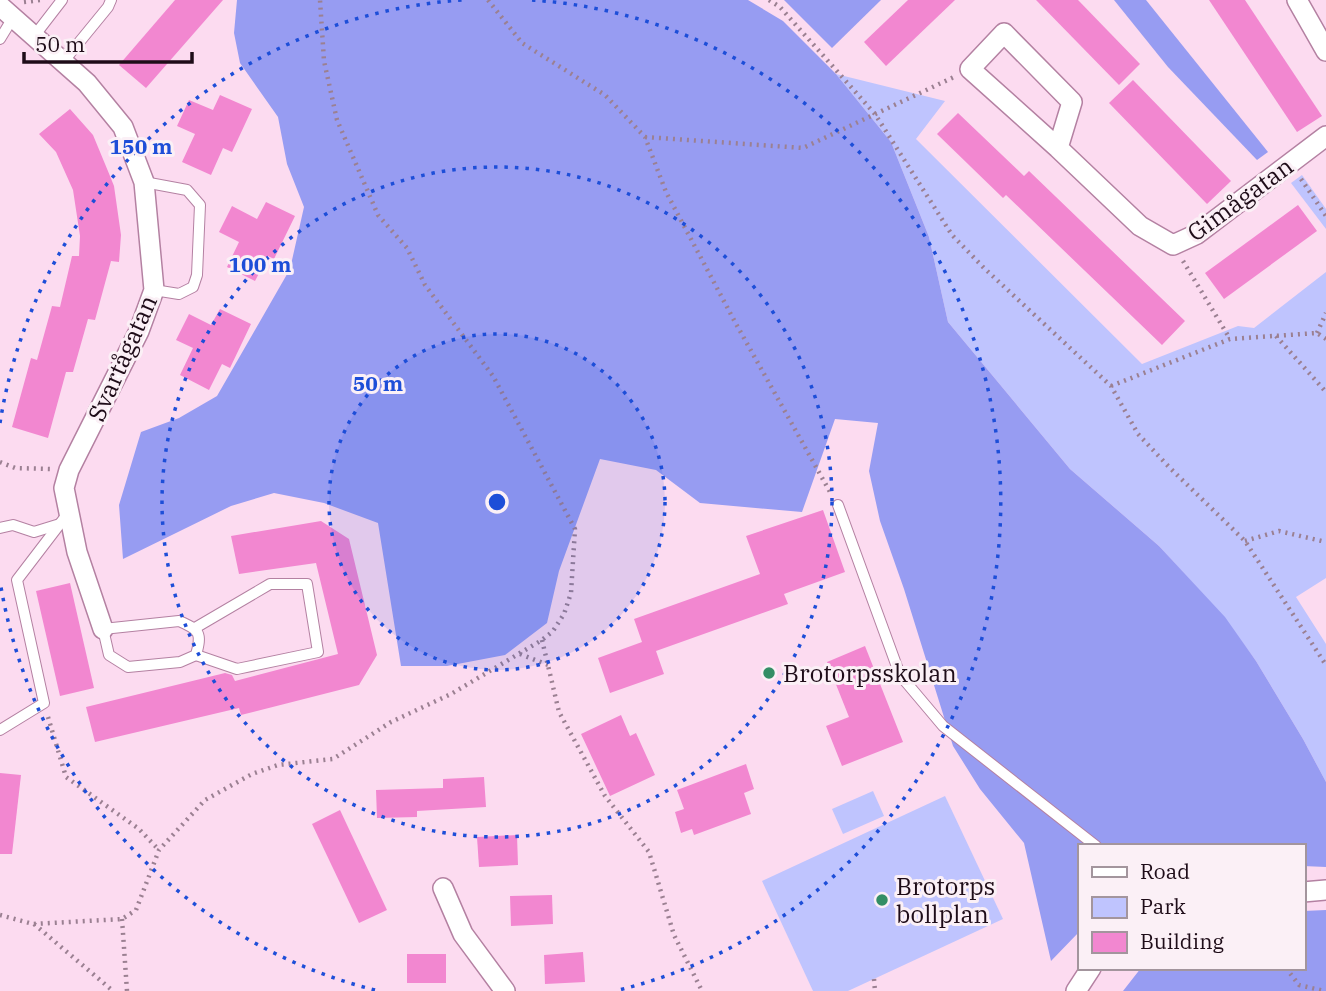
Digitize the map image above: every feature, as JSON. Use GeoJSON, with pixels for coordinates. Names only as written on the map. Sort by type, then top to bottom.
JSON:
{"type":"FeatureCollection","features":[{"type":"Feature","properties":{"kind":"street"},"geometry":{"type":"LineString","coordinates":[[1297,0],[1326,51]]}},
{"type":"Feature","properties":{"kind":"street","name":"Svartågatan"},"geometry":{"type":"LineString","coordinates":[[7,11],[87,83],[123,127],[144,182],[153,290],[139,331],[69,470],[64,488],[64,518],[103,629]]}},
{"type":"Feature","properties":{"kind":"street"},"geometry":{"type":"LineString","coordinates":[[970,69],[1004,33],[1072,102],[1058,148]]}},
{"type":"Feature","properties":{"kind":"street","name":"Gimågatan"},"geometry":{"type":"LineString","coordinates":[[970,69],[1140,226],[1173,244],[1197,234],[1326,136]]}},
{"type":"Feature","properties":{"kind":"street"},"geometry":{"type":"LineString","coordinates":[[443,888],[463,934],[505,991]]}},
{"type":"Feature","properties":{"kind":"street"},"geometry":{"type":"LineString","coordinates":[[1305,892],[1326,890]]}},
{"type":"Feature","properties":{"kind":"street"},"geometry":{"type":"LineString","coordinates":[[1076,991],[1090,970]]}},
{"type":"Feature","properties":{"kind":"lane"},"geometry":{"type":"LineString","coordinates":[[35,36],[62,0]]}},
{"type":"Feature","properties":{"kind":"lane"},"geometry":{"type":"LineString","coordinates":[[63,62],[111,0]]}},
{"type":"Feature","properties":{"kind":"lane"},"geometry":{"type":"LineString","coordinates":[[0,39],[7,11]]}},
{"type":"Feature","properties":{"kind":"lane"},"geometry":{"type":"LineString","coordinates":[[144,182],[187,190],[200,205],[197,275],[193,287],[179,293],[153,290]]}},
{"type":"Feature","properties":{"kind":"lane"},"geometry":{"type":"LineString","coordinates":[[838,505],[900,676],[943,726],[1093,844]]}},
{"type":"Feature","properties":{"kind":"lane"},"geometry":{"type":"LineString","coordinates":[[0,528],[13,525],[34,532],[64,518]]}},
{"type":"Feature","properties":{"kind":"lane"},"geometry":{"type":"LineString","coordinates":[[0,730],[44,703],[17,580],[64,518]]}},
{"type":"Feature","properties":{"kind":"lane"},"geometry":{"type":"LineString","coordinates":[[195,628],[270,584],[307,584],[318,652],[237,669],[197,656],[180,663],[128,667],[109,655],[103,629],[179,621],[195,628],[200,636],[197,656]]}},
{"type":"Feature","properties":{"kind":"path"},"geometry":{"type":"LineString","coordinates":[[0,915],[33,924],[122,919],[136,910],[159,850],[205,800],[251,774],[278,765],[333,759],[391,722],[451,694],[542,640],[554,631],[564,614],[571,593],[575,529],[493,376],[425,285],[407,248],[378,215],[337,120],[324,61],[320,0]]}},
{"type":"Feature","properties":{"kind":"path"},"geometry":{"type":"LineString","coordinates":[[488,0],[522,43],[606,95],[645,137],[673,204],[735,322],[838,505]]}},
{"type":"Feature","properties":{"kind":"path"},"geometry":{"type":"LineString","coordinates":[[769,0],[780,7],[875,114],[952,235],[1111,386],[1138,433],[1245,541],[1326,664]]}},
{"type":"Feature","properties":{"kind":"path"},"geometry":{"type":"LineString","coordinates":[[645,137],[803,148],[970,69]]}},
{"type":"Feature","properties":{"kind":"path"},"geometry":{"type":"LineString","coordinates":[[1299,177],[1326,216]]}},
{"type":"Feature","properties":{"kind":"path"},"geometry":{"type":"LineString","coordinates":[[1173,244],[1230,338]]}},
{"type":"Feature","properties":{"kind":"path"},"geometry":{"type":"LineString","coordinates":[[1317,333],[1326,313]]}},
{"type":"Feature","properties":{"kind":"path"},"geometry":{"type":"LineString","coordinates":[[1111,386],[1230,338],[1317,333],[1326,339]]}},
{"type":"Feature","properties":{"kind":"path"},"geometry":{"type":"LineString","coordinates":[[1276,335],[1326,392]]}},
{"type":"Feature","properties":{"kind":"path"},"geometry":{"type":"LineString","coordinates":[[0,462],[15,468],[69,470]]}},
{"type":"Feature","properties":{"kind":"path"},"geometry":{"type":"LineString","coordinates":[[1245,541],[1279,531],[1326,542]]}},
{"type":"Feature","properties":{"kind":"path"},"geometry":{"type":"LineString","coordinates":[[542,640],[559,712],[605,796],[649,852],[674,935],[702,991]]}},
{"type":"Feature","properties":{"kind":"path"},"geometry":{"type":"LineString","coordinates":[[519,653],[548,665]]}},
{"type":"Feature","properties":{"kind":"path"},"geometry":{"type":"LineString","coordinates":[[44,703],[66,776],[139,829],[159,850]]}},
{"type":"Feature","properties":{"kind":"path"},"geometry":{"type":"LineString","coordinates":[[122,919],[127,991]]}},
{"type":"Feature","properties":{"kind":"path"},"geometry":{"type":"LineString","coordinates":[[33,924],[113,991]]}},
{"type":"Feature","properties":{"kind":"path"},"geometry":{"type":"LineString","coordinates":[[1288,970],[1304,991]]}},
{"type":"Feature","properties":{"kind":"path"},"geometry":{"type":"LineString","coordinates":[[874,979],[875,991]]}},
{"type":"Feature","properties":{"kind":"path"},"geometry":{"type":"LineString","coordinates":[[1299,985],[1324,991]]}},
{"type":"Feature","properties":{"kind":"green space"},"geometry":{"type":"Polygon","coordinates":[[[836,74],[945,101],[916,139],[1142,364],[1238,326],[1254,328],[1326,272],[1326,578],[1296,597],[1326,644],[1326,782],[1256,661],[1224,617],[1159,546],[1070,469],[948,322],[929,237],[891,142],[836,74]]]}},
{"type":"Feature","properties":{"kind":"green space"},"geometry":{"type":"Polygon","coordinates":[[[1302,175],[1326,209],[1326,229],[1291,183],[1302,175]]]}},
{"type":"Feature","properties":{"kind":"green space"},"geometry":{"type":"Polygon","coordinates":[[[873,791],[884,816],[843,834],[832,809],[873,791]]]}},
{"type":"Feature","properties":{"kind":"green space","name":"Brotorps bollplan"},"geometry":{"type":"Polygon","coordinates":[[[945,796],[1003,919],[848,991],[813,991],[762,881],[945,796]]]}},
{"type":"Feature","properties":{"kind":"shaded area"},"geometry":{"type":"Polygon","coordinates":[[[237,0],[748,0],[783,21],[836,74],[891,142],[929,237],[948,322],[1070,469],[1159,546],[1225,617],[1256,661],[1326,782],[1326,867],[1305,866],[1305,844],[1078,844],[1078,933],[1051,961],[1024,843],[980,789],[953,746],[880,521],[869,471],[878,423],[835,419],[802,512],[700,503],[656,470],[600,459],[559,571],[547,623],[505,655],[447,666],[401,666],[378,523],[324,503],[274,493],[231,506],[123,559],[119,505],[141,432],[179,418],[217,396],[290,269],[304,207],[287,164],[278,117],[240,63],[234,33],[237,0]]]}},
{"type":"Feature","properties":{"kind":"shaded area"},"geometry":{"type":"Polygon","coordinates":[[[784,0],[881,0],[832,48],[784,0]]]}},
{"type":"Feature","properties":{"kind":"shaded area"},"geometry":{"type":"Polygon","coordinates":[[[1114,0],[1146,0],[1268,152],[1257,160],[1168,67],[1114,0]]]}},
{"type":"Feature","properties":{"kind":"shaded area"},"geometry":{"type":"Polygon","coordinates":[[[1326,910],[1326,991],[1123,991],[1139,970],[1305,970],[1305,911],[1326,910]]]}},
{"type":"Feature","properties":{"kind":"building"},"geometry":{"type":"Polygon","coordinates":[[[175,0],[223,0],[146,88],[119,65],[175,0]]]}},
{"type":"Feature","properties":{"kind":"building"},"geometry":{"type":"Polygon","coordinates":[[[908,0],[955,0],[886,66],[864,42],[908,0]]]}},
{"type":"Feature","properties":{"kind":"building"},"geometry":{"type":"Polygon","coordinates":[[[1036,0],[1078,0],[1140,64],[1119,85],[1036,0]]]}},
{"type":"Feature","properties":{"kind":"building"},"geometry":{"type":"Polygon","coordinates":[[[1209,0],[1245,0],[1322,116],[1297,132],[1209,0]]]}},
{"type":"Feature","properties":{"kind":"building"},"geometry":{"type":"Polygon","coordinates":[[[1133,80],[1231,181],[1207,204],[1109,103],[1133,80]]]}},
{"type":"Feature","properties":{"kind":"building"},"geometry":{"type":"Polygon","coordinates":[[[220,95],[252,109],[232,152],[223,148],[211,175],[182,162],[195,134],[177,126],[189,100],[213,110],[220,95]]]}},
{"type":"Feature","properties":{"kind":"building"},"geometry":{"type":"Polygon","coordinates":[[[70,109],[93,135],[110,176],[121,235],[119,262],[111,261],[95,320],[88,319],[73,372],[66,372],[48,438],[12,427],[31,358],[37,360],[52,306],[60,307],[72,256],[79,256],[80,236],[73,190],[56,152],[39,134],[70,109]]]}},
{"type":"Feature","properties":{"kind":"building"},"geometry":{"type":"Polygon","coordinates":[[[958,113],[1024,176],[1029,171],[1185,321],[1162,345],[1006,195],[1003,198],[937,134],[958,113]]]}},
{"type":"Feature","properties":{"kind":"building"},"geometry":{"type":"Polygon","coordinates":[[[266,202],[295,216],[274,259],[268,256],[255,281],[227,267],[239,242],[219,232],[232,206],[257,219],[266,202]]]}},
{"type":"Feature","properties":{"kind":"building"},"geometry":{"type":"Polygon","coordinates":[[[1298,205],[1317,231],[1224,299],[1205,273],[1298,205]]]}},
{"type":"Feature","properties":{"kind":"building"},"geometry":{"type":"Polygon","coordinates":[[[220,309],[251,324],[230,368],[222,364],[209,390],[180,375],[193,348],[176,340],[189,314],[211,325],[220,309]]]}},
{"type":"Feature","properties":{"kind":"building"},"geometry":{"type":"Polygon","coordinates":[[[823,510],[845,572],[784,594],[788,604],[656,651],[664,674],[610,693],[598,658],[642,642],[634,619],[760,574],[746,536],[823,510]]]}},
{"type":"Feature","properties":{"kind":"building"},"geometry":{"type":"Polygon","coordinates":[[[321,521],[349,539],[377,655],[359,685],[241,715],[239,708],[95,742],[86,707],[225,673],[232,675],[235,681],[338,654],[316,563],[239,574],[231,536],[321,521]]]}},
{"type":"Feature","properties":{"kind":"building"},"geometry":{"type":"Polygon","coordinates":[[[70,583],[94,688],[60,696],[36,591],[70,583]]]}},
{"type":"Feature","properties":{"kind":"building"},"geometry":{"type":"Polygon","coordinates":[[[865,646],[903,742],[842,766],[826,726],[849,717],[827,662],[865,646]]]}},
{"type":"Feature","properties":{"kind":"building"},"geometry":{"type":"Polygon","coordinates":[[[621,715],[630,736],[636,733],[655,775],[610,796],[581,734],[621,715]]]}},
{"type":"Feature","properties":{"kind":"building"},"geometry":{"type":"Polygon","coordinates":[[[746,764],[754,789],[744,793],[751,814],[694,835],[692,829],[681,833],[675,812],[684,809],[677,790],[746,764]]]}},
{"type":"Feature","properties":{"kind":"building"},"geometry":{"type":"Polygon","coordinates":[[[0,773],[21,775],[12,854],[0,854],[0,773]]]}},
{"type":"Feature","properties":{"kind":"building"},"geometry":{"type":"Polygon","coordinates":[[[484,777],[486,807],[417,811],[417,817],[377,818],[376,790],[443,788],[443,779],[484,777]]]}},
{"type":"Feature","properties":{"kind":"building"},"geometry":{"type":"Polygon","coordinates":[[[340,810],[387,910],[359,923],[312,824],[340,810]]]}},
{"type":"Feature","properties":{"kind":"building"},"geometry":{"type":"Polygon","coordinates":[[[517,835],[518,865],[479,867],[477,837],[517,835]]]}},
{"type":"Feature","properties":{"kind":"building"},"geometry":{"type":"Polygon","coordinates":[[[552,895],[553,924],[511,926],[510,896],[552,895]]]}},
{"type":"Feature","properties":{"kind":"building"},"geometry":{"type":"Polygon","coordinates":[[[583,952],[585,982],[545,984],[544,955],[583,952]]]}},
{"type":"Feature","properties":{"kind":"building"},"geometry":{"type":"Polygon","coordinates":[[[407,954],[446,954],[446,983],[407,983],[407,954]]]}},
{"type":"Feature","properties":{"kind":"place","name":"Brotorpsskolan"},"geometry":{"type":"Point","coordinates":[769,673]}},
{"type":"Feature","properties":{"kind":"place","name":"Brotorps bollplan"},"geometry":{"type":"Point","coordinates":[882,900]}}]}
